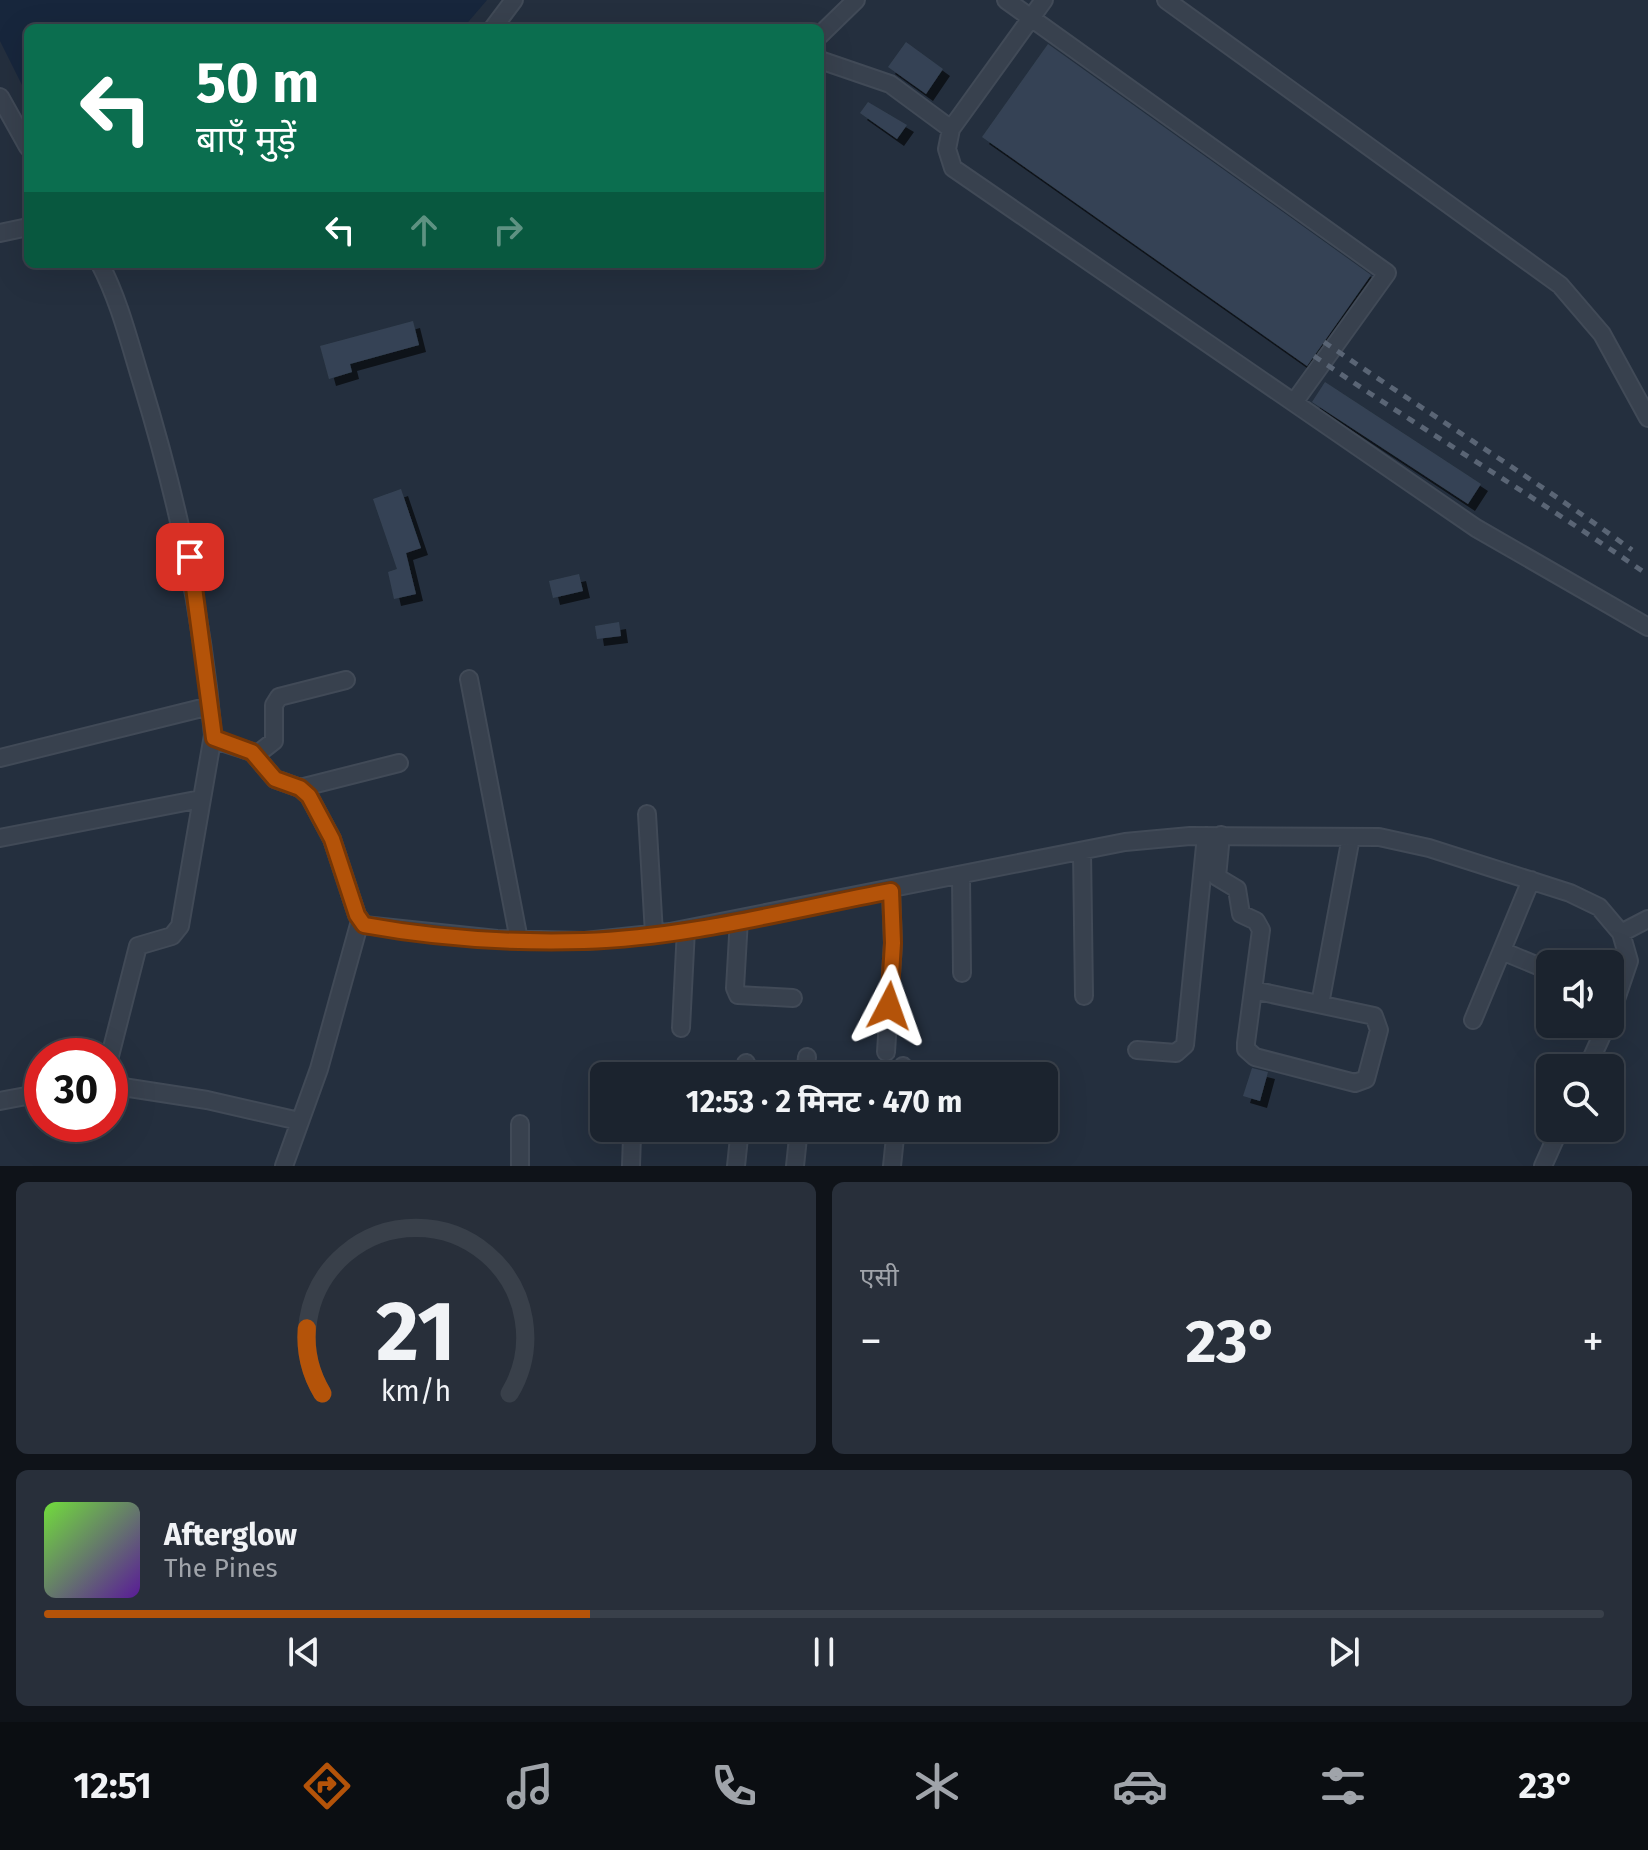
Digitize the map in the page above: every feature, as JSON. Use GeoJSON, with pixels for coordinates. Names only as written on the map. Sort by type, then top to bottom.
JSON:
{"type":"FeatureCollection","features":[{"type":"Feature","properties":{"kind":"street"},"geometry":{"type":"LineString","coordinates":[[496,24],[514,0]]}},
{"type":"Feature","properties":{"kind":"street"},"geometry":{"type":"LineString","coordinates":[[824,31],[856,0]]}},
{"type":"Feature","properties":{"kind":"street"},"geometry":{"type":"LineString","coordinates":[[1006,0],[1387,273],[1295,401]]}},
{"type":"Feature","properties":{"kind":"street"},"geometry":{"type":"LineString","coordinates":[[1044,0],[951,129],[947,149],[953,168],[1476,528],[1648,627]]}},
{"type":"Feature","properties":{"kind":"street"},"geometry":{"type":"LineString","coordinates":[[1166,0],[1560,285],[1602,334],[1648,418]]}},
{"type":"Feature","properties":{"kind":"street"},"geometry":{"type":"LineString","coordinates":[[824,61],[890,84],[951,129]]}},
{"type":"Feature","properties":{"kind":"street"},"geometry":{"type":"LineString","coordinates":[[0,97],[24,140]]}},
{"type":"Feature","properties":{"kind":"street"},"geometry":{"type":"LineString","coordinates":[[0,233],[24,228]]}},
{"type":"Feature","properties":{"kind":"street"},"geometry":{"type":"LineString","coordinates":[[102,268],[112,287],[154,422],[190,557],[213,735],[180,926],[172,936],[138,946],[115,1038]]}},
{"type":"Feature","properties":{"kind":"street"},"geometry":{"type":"LineString","coordinates":[[469,679],[519,940]]}},
{"type":"Feature","properties":{"kind":"street"},"geometry":{"type":"LineString","coordinates":[[256,755],[274,741],[274,705],[279,697],[346,680]]}},
{"type":"Feature","properties":{"kind":"street"},"geometry":{"type":"LineString","coordinates":[[0,758],[210,706]]}},
{"type":"Feature","properties":{"kind":"street"},"geometry":{"type":"LineString","coordinates":[[213,735],[218,741],[256,755],[275,779],[300,788],[309,796],[332,839],[360,921],[319,1069],[284,1166]]}},
{"type":"Feature","properties":{"kind":"street"},"geometry":{"type":"LineString","coordinates":[[300,788],[399,763]]}},
{"type":"Feature","properties":{"kind":"street"},"geometry":{"type":"LineString","coordinates":[[0,838],[201,799]]}},
{"type":"Feature","properties":{"kind":"street"},"geometry":{"type":"LineString","coordinates":[[647,814],[654,934]]}},
{"type":"Feature","properties":{"kind":"street"},"geometry":{"type":"LineString","coordinates":[[360,921],[369,926],[519,940],[585,941],[686,929],[891,891],[1125,842],[1214,835],[1379,837],[1429,848],[1531,880],[1599,907],[1621,933],[1629,961],[1624,974]]}},
{"type":"Feature","properties":{"kind":"street"},"geometry":{"type":"LineString","coordinates":[[1214,835],[1217,877],[1237,889],[1241,914],[1256,921],[1261,930],[1253,990],[1246,1043],[1250,1054],[1361,1083],[1369,1073],[1379,1023],[1367,1013],[1253,990]]}},
{"type":"Feature","properties":{"kind":"street"},"geometry":{"type":"LineString","coordinates":[[1137,1050],[1176,1053],[1185,1045],[1214,835]]}},
{"type":"Feature","properties":{"kind":"street"},"geometry":{"type":"LineString","coordinates":[[1320,1004],[1351,837]]}},
{"type":"Feature","properties":{"kind":"street"},"geometry":{"type":"LineString","coordinates":[[1082,851],[1084,996]]}},
{"type":"Feature","properties":{"kind":"street"},"geometry":{"type":"LineString","coordinates":[[961,876],[962,973]]}},
{"type":"Feature","properties":{"kind":"street"},"geometry":{"type":"LineString","coordinates":[[1473,1020],[1531,880]]}},
{"type":"Feature","properties":{"kind":"street"},"geometry":{"type":"LineString","coordinates":[[886,1052],[893,943],[891,891]]}},
{"type":"Feature","properties":{"kind":"street"},"geometry":{"type":"LineString","coordinates":[[739,919],[735,988],[738,995],[793,998]]}},
{"type":"Feature","properties":{"kind":"street"},"geometry":{"type":"LineString","coordinates":[[1621,933],[1648,919]]}},
{"type":"Feature","properties":{"kind":"street"},"geometry":{"type":"LineString","coordinates":[[681,1028],[686,929]]}},
{"type":"Feature","properties":{"kind":"street"},"geometry":{"type":"LineString","coordinates":[[1502,951],[1536,965]]}},
{"type":"Feature","properties":{"kind":"street"},"geometry":{"type":"LineString","coordinates":[[806,1062],[807,1057]]}},
{"type":"Feature","properties":{"kind":"street"},"geometry":{"type":"LineString","coordinates":[[128,1088],[207,1100],[299,1121]]}},
{"type":"Feature","properties":{"kind":"street"},"geometry":{"type":"LineString","coordinates":[[0,1101],[24,1096]]}},
{"type":"Feature","properties":{"kind":"street"},"geometry":{"type":"LineString","coordinates":[[520,1124],[520,1166]]}},
{"type":"Feature","properties":{"kind":"street"},"geometry":{"type":"LineString","coordinates":[[631,1166],[632,1142]]}},
{"type":"Feature","properties":{"kind":"street"},"geometry":{"type":"LineString","coordinates":[[736,1166],[739,1142]]}},
{"type":"Feature","properties":{"kind":"street"},"geometry":{"type":"LineString","coordinates":[[795,1166],[798,1142]]}},
{"type":"Feature","properties":{"kind":"street"},"geometry":{"type":"LineString","coordinates":[[892,1166],[895,1142]]}},
{"type":"Feature","properties":{"kind":"street"},"geometry":{"type":"LineString","coordinates":[[1543,1166],[1554,1142]]}},
{"type":"Feature","properties":{"kind":"water"},"geometry":{"type":"Polygon","coordinates":[[[0,0],[487,0],[466,24],[24,24],[24,89],[0,41],[0,0]]]}},
{"type":"Feature","properties":{"kind":"building"},"geometry":{"type":"Polygon","coordinates":[[[906,42],[943,69],[926,94],[888,67],[906,42]]]}},
{"type":"Feature","properties":{"kind":"building"},"geometry":{"type":"Polygon","coordinates":[[[1048,44],[1371,275],[1307,366],[982,137],[1048,44]]]}},
{"type":"Feature","properties":{"kind":"building"},"geometry":{"type":"Polygon","coordinates":[[[868,102],[907,125],[897,139],[860,113],[868,102]]]}},
{"type":"Feature","properties":{"kind":"building"},"geometry":{"type":"Polygon","coordinates":[[[413,321],[419,345],[350,364],[352,372],[329,379],[320,346],[413,321]]]}},
{"type":"Feature","properties":{"kind":"building"},"geometry":{"type":"Polygon","coordinates":[[[1325,382],[1481,484],[1468,504],[1312,402],[1325,382]]]}},
{"type":"Feature","properties":{"kind":"building"},"geometry":{"type":"Polygon","coordinates":[[[401,489],[421,548],[406,553],[416,594],[394,599],[388,572],[397,569],[373,499],[401,489]]]}},
{"type":"Feature","properties":{"kind":"building"},"geometry":{"type":"Polygon","coordinates":[[[579,574],[583,591],[553,598],[549,581],[579,574]]]}},
{"type":"Feature","properties":{"kind":"building"},"geometry":{"type":"Polygon","coordinates":[[[619,622],[621,636],[597,639],[595,626],[619,622]]]}},
{"type":"Feature","properties":{"kind":"building"},"geometry":{"type":"Polygon","coordinates":[[[1252,1068],[1268,1072],[1260,1101],[1243,1096],[1252,1068]]]}},
{"type":"Feature","properties":{"kind":"railway"},"geometry":{"type":"LineString","coordinates":[[1324,342],[1632,550]]}},
{"type":"Feature","properties":{"kind":"railway"},"geometry":{"type":"LineString","coordinates":[[1314,356],[1648,575]]}},
{"type":"Feature","properties":{"kind":"route"},"geometry":{"type":"LineString","coordinates":[[190,557],[214,738],[252,752],[275,779],[300,788],[309,796],[332,839],[357,915],[364,925],[497,939],[585,941],[670,932],[891,891],[893,943],[889,1006]]}}]}
